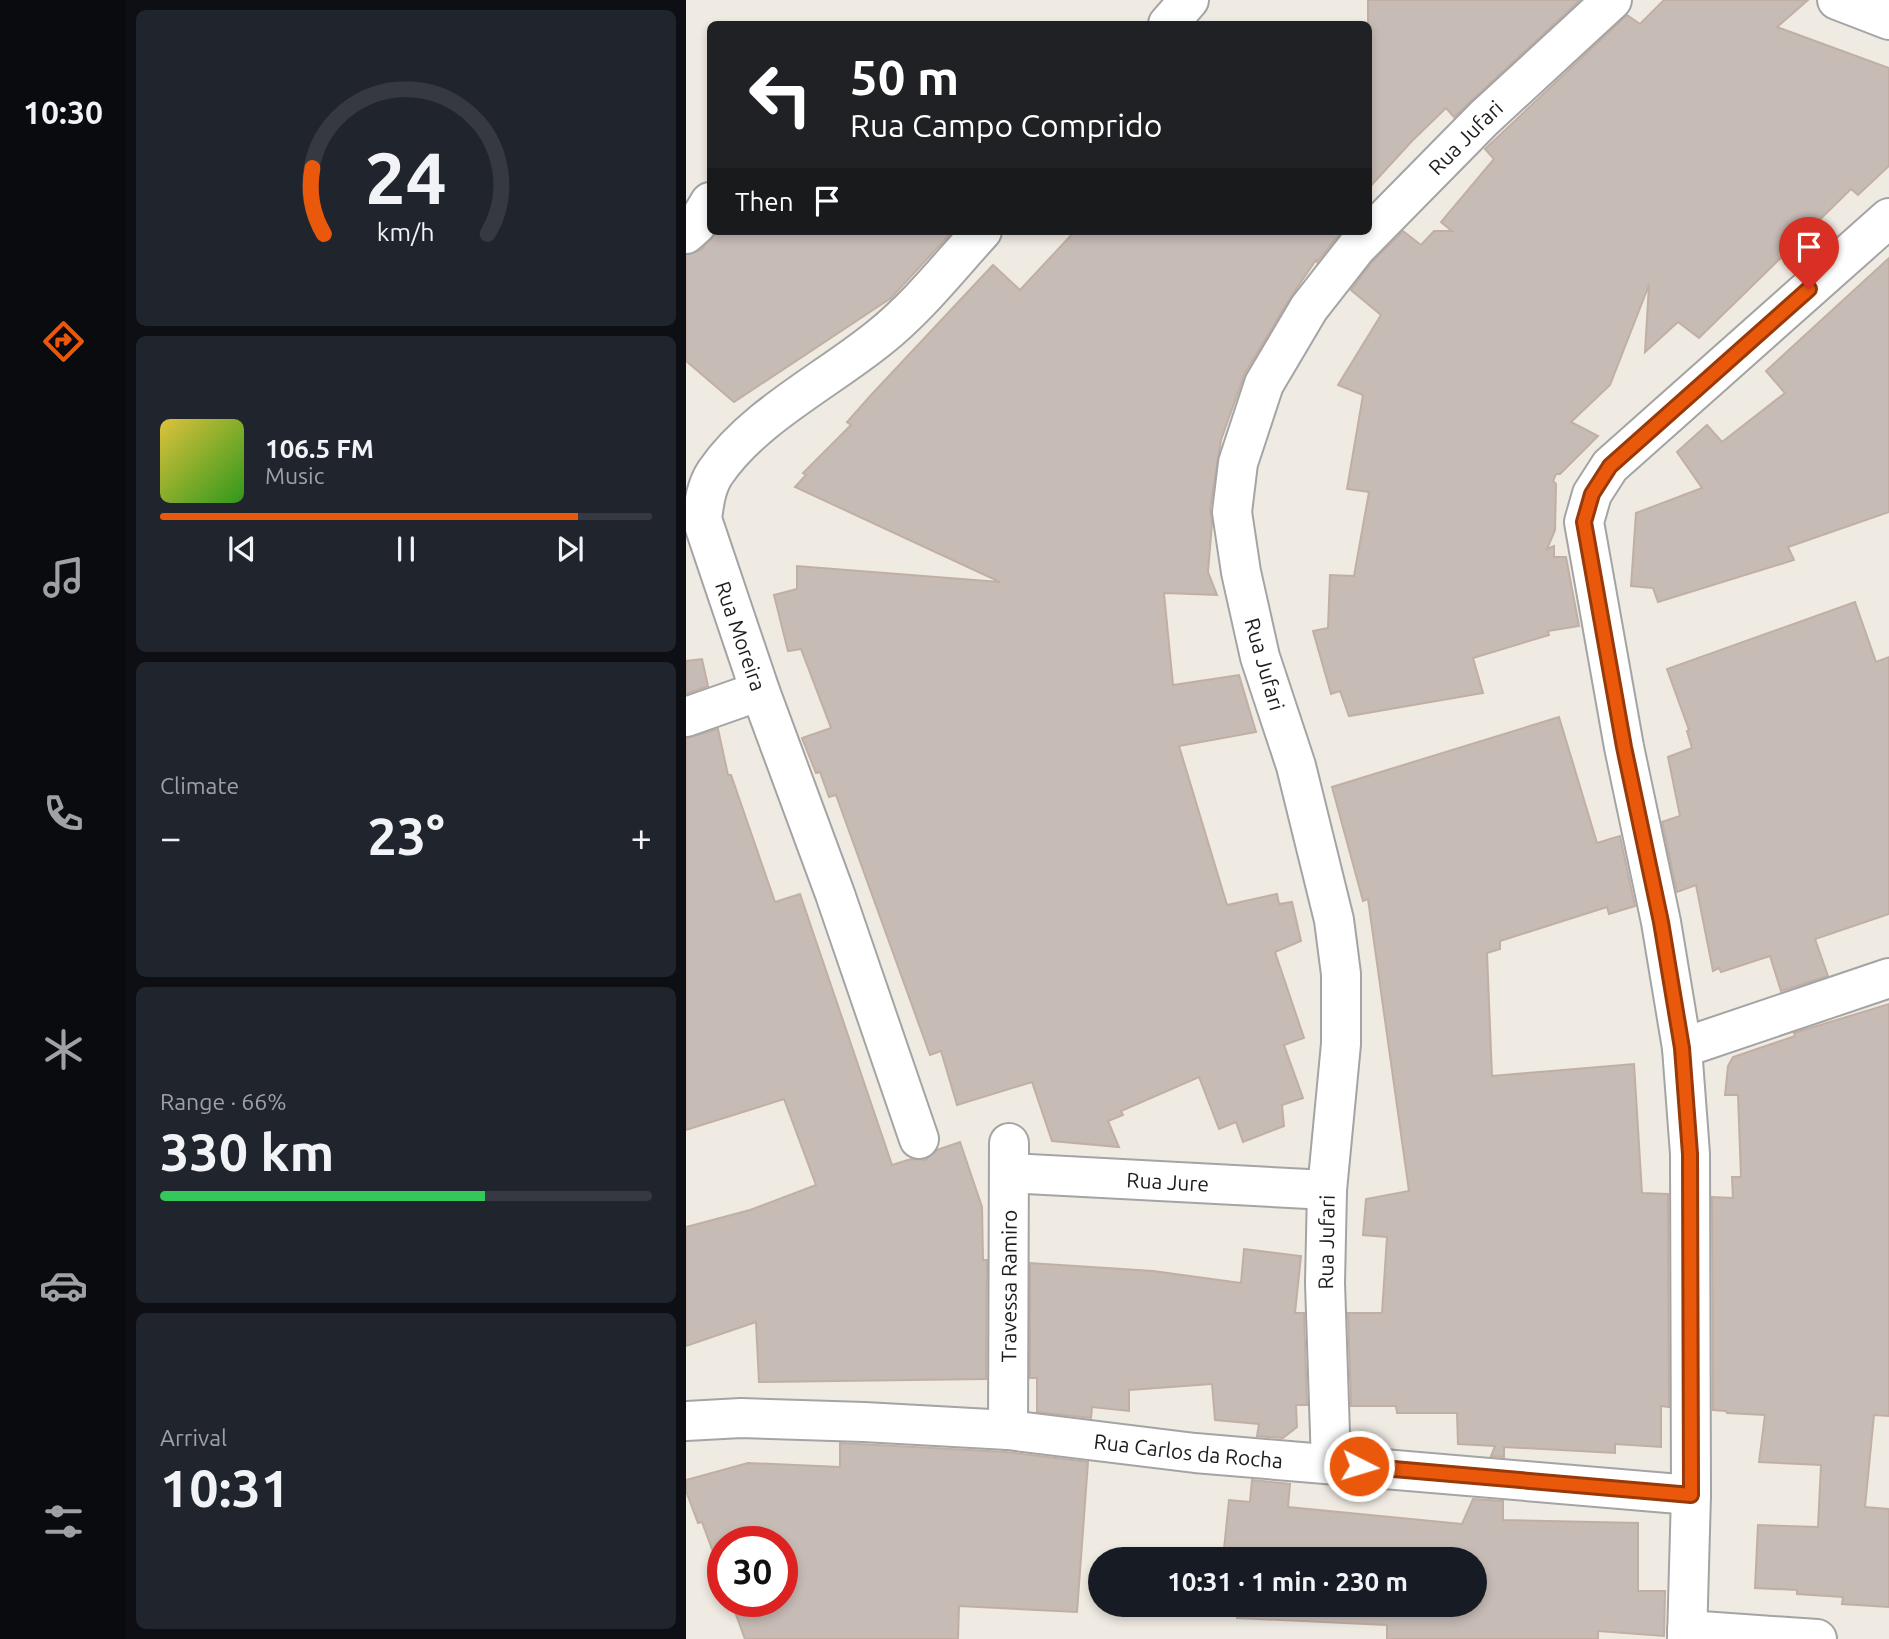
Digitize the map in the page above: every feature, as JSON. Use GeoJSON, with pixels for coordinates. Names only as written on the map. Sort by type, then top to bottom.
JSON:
{"type":"FeatureCollection","features":[{"type":"Feature","properties":{"kind":"street"},"geometry":{"type":"LineString","coordinates":[[1171,21],[1189,0]]}},
{"type":"Feature","properties":{"kind":"street","name":"Rua Jufari"},"geometry":{"type":"LineString","coordinates":[[1372,232],[1485,118],[1612,0]]}},
{"type":"Feature","properties":{"kind":"street"},"geometry":{"type":"LineString","coordinates":[[1837,0],[1889,20]]}},
{"type":"Feature","properties":{"kind":"street"},"geometry":{"type":"LineString","coordinates":[[686,234],[696,225],[707,207]]}},
{"type":"Feature","properties":{"kind":"street"},"geometry":{"type":"LineString","coordinates":[[1817,1639],[1687,1635],[1691,1495],[1690,1154],[1682,1048],[1661,922],[1624,747],[1584,522],[1592,494],[1610,466],[1889,218]]}},
{"type":"Feature","properties":{"kind":"street","name":"Rua Moreira"},"geometry":{"type":"LineString","coordinates":[[919,1139],[702,519],[705,496],[714,474],[737,448],[768,419],[881,337],[930,289],[978,235]]}},
{"type":"Feature","properties":{"kind":"street","name":"Rua Jufari"},"geometry":{"type":"LineString","coordinates":[[1331,1464],[1325,1283],[1327,1190],[1341,1044],[1342,974],[1334,920],[1296,766],[1260,657],[1241,572],[1232,512],[1238,463],[1264,384],[1309,308],[1369,235]]}},
{"type":"Feature","properties":{"kind":"street"},"geometry":{"type":"LineString","coordinates":[[686,717],[760,691]]}},
{"type":"Feature","properties":{"kind":"street"},"geometry":{"type":"LineString","coordinates":[[1682,1048],[1889,978]]}},
{"type":"Feature","properties":{"kind":"street","name":"Rua Jure"},"geometry":{"type":"LineString","coordinates":[[1009,1158],[1327,1190]]}},
{"type":"Feature","properties":{"kind":"street","name":"Travessa Ramiro"},"geometry":{"type":"LineString","coordinates":[[1008,1430],[1009,1158]]}},
{"type":"Feature","properties":{"kind":"street","name":"Rua Carlos da Rocha"},"geometry":{"type":"LineString","coordinates":[[686,1421],[741,1418],[1008,1430],[1195,1453],[1691,1495]]}},
{"type":"Feature","properties":{"kind":"building"},"geometry":{"type":"Polygon","coordinates":[[[1368,0],[1580,0],[1454,117],[1446,108],[1372,185],[1372,21],[1368,21],[1368,0]]]}},
{"type":"Feature","properties":{"kind":"building"},"geometry":{"type":"Polygon","coordinates":[[[1664,0],[1808,0],[1777,27],[1889,68],[1889,166],[1858,195],[1851,189],[1699,338],[1678,322],[1645,352],[1649,285],[1610,385],[1571,422],[1598,436],[1560,474],[1556,474],[1553,481],[1556,484],[1555,530],[1547,549],[1554,546],[1554,557],[1566,557],[1579,626],[1548,631],[1549,635],[1473,658],[1483,693],[1349,716],[1340,691],[1331,694],[1313,631],[1328,628],[1330,575],[1354,576],[1369,492],[1347,489],[1363,395],[1338,385],[1381,315],[1351,290],[1372,262],[1403,231],[1421,245],[1434,231],[1452,231],[1441,222],[1494,159],[1485,149],[1627,15],[1640,24],[1664,0]]]}},
{"type":"Feature","properties":{"kind":"building"},"geometry":{"type":"Polygon","coordinates":[[[714,235],[949,235],[891,298],[734,402],[686,361],[686,255],[701,250],[714,235]]]}},
{"type":"Feature","properties":{"kind":"building"},"geometry":{"type":"Polygon","coordinates":[[[1071,235],[1339,235],[1317,262],[1316,260],[1292,295],[1245,373],[1221,440],[1210,509],[1212,523],[1208,572],[1217,595],[1164,593],[1173,685],[1239,675],[1256,732],[1179,746],[1227,905],[1277,894],[1279,904],[1292,902],[1301,941],[1275,952],[1304,1038],[1284,1045],[1303,1098],[1282,1105],[1284,1126],[1243,1142],[1236,1122],[1219,1129],[1199,1077],[1121,1111],[1123,1115],[1108,1121],[1119,1147],[1052,1141],[1032,1082],[957,1105],[941,1051],[930,1055],[836,795],[829,797],[820,772],[816,773],[802,738],[831,728],[801,649],[788,651],[774,595],[797,589],[797,566],[1000,582],[795,487],[806,475],[803,473],[851,425],[847,422],[993,265],[1020,290],[1071,235]]]}},
{"type":"Feature","properties":{"kind":"building"},"geometry":{"type":"Polygon","coordinates":[[[1889,258],[1889,512],[1788,547],[1794,560],[1658,602],[1653,588],[1631,586],[1636,513],[1702,488],[1677,452],[1707,425],[1722,442],[1785,393],[1766,371],[1889,258]]]}},
{"type":"Feature","properties":{"kind":"building"},"geometry":{"type":"Polygon","coordinates":[[[1855,602],[1876,662],[1889,657],[1889,914],[1815,939],[1828,976],[1781,991],[1770,956],[1721,972],[1719,968],[1713,971],[1696,885],[1677,892],[1662,822],[1680,816],[1668,757],[1692,748],[1687,731],[1689,730],[1667,669],[1855,602]]]}},
{"type":"Feature","properties":{"kind":"building"},"geometry":{"type":"Polygon","coordinates":[[[702,659],[708,686],[686,694],[686,661],[702,659]]]}},
{"type":"Feature","properties":{"kind":"building"},"geometry":{"type":"Polygon","coordinates":[[[1559,717],[1597,843],[1620,836],[1635,906],[1609,914],[1607,907],[1500,941],[1500,949],[1487,953],[1492,1076],[1634,1064],[1642,1193],[1668,1194],[1669,1407],[1661,1406],[1661,1447],[1615,1444],[1615,1453],[1504,1447],[1504,1457],[1491,1456],[1495,1446],[1458,1444],[1457,1413],[1397,1413],[1396,1406],[1351,1406],[1348,1313],[1382,1313],[1387,1237],[1363,1235],[1366,1199],[1409,1191],[1368,899],[1363,901],[1332,787],[1559,717]]]}},
{"type":"Feature","properties":{"kind":"building"},"geometry":{"type":"Polygon","coordinates":[[[718,729],[728,775],[731,775],[775,902],[800,894],[892,1165],[911,1159],[925,1160],[937,1150],[960,1142],[982,1207],[983,1260],[987,1260],[986,1379],[759,1382],[756,1322],[686,1346],[686,1227],[750,1210],[816,1185],[784,1099],[686,1130],[686,738],[718,729]]]}},
{"type":"Feature","properties":{"kind":"building"},"geometry":{"type":"Polygon","coordinates":[[[1889,1004],[1889,1416],[1874,1415],[1865,1507],[1889,1509],[1889,1607],[1842,1604],[1843,1597],[1797,1594],[1797,1590],[1755,1588],[1758,1525],[1818,1527],[1821,1465],[1759,1462],[1765,1415],[1713,1410],[1712,1197],[1733,1198],[1732,1177],[1741,1177],[1738,1095],[1725,1095],[1728,1066],[1733,1057],[1795,1036],[1794,1033],[1889,1004]]]}},
{"type":"Feature","properties":{"kind":"building"},"geometry":{"type":"Polygon","coordinates":[[[1244,1249],[1301,1256],[1295,1313],[1304,1313],[1307,1405],[1296,1405],[1297,1427],[1283,1438],[1257,1436],[1259,1424],[1215,1420],[1212,1384],[1129,1390],[1129,1411],[1092,1407],[1091,1418],[1037,1412],[1037,1378],[1030,1378],[1030,1263],[1153,1271],[1241,1283],[1244,1249]]]}},
{"type":"Feature","properties":{"kind":"building"},"geometry":{"type":"Polygon","coordinates":[[[840,1443],[1006,1452],[1088,1462],[1077,1612],[959,1606],[958,1639],[745,1639],[737,1617],[798,1617],[798,1526],[707,1526],[707,1536],[702,1522],[698,1523],[686,1491],[686,1480],[748,1463],[840,1467],[840,1443]]]}},
{"type":"Feature","properties":{"kind":"building"},"geometry":{"type":"Polygon","coordinates":[[[1252,1480],[1290,1484],[1288,1507],[1462,1524],[1473,1499],[1503,1501],[1503,1520],[1638,1523],[1638,1591],[1665,1591],[1664,1636],[1598,1631],[1598,1639],[1387,1639],[1387,1625],[1237,1618],[1487,1617],[1487,1547],[1224,1547],[1229,1500],[1250,1502],[1252,1480]]]}},
{"type":"Feature","properties":{"kind":"route"},"geometry":{"type":"LineString","coordinates":[[1359,1466],[1691,1495],[1690,1154],[1682,1048],[1661,922],[1624,747],[1584,522],[1592,494],[1610,466],[1809,289]]}}]}
